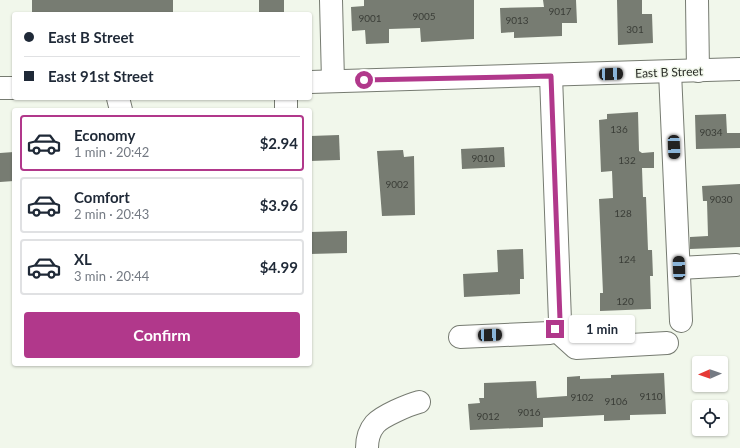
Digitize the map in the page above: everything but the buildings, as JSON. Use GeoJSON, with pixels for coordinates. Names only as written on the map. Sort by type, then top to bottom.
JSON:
{"type":"FeatureCollection","features":[{"type":"Feature","properties":{"kind":"street"},"geometry":{"type":"LineString","coordinates":[[330,0],[333,81]]}},
{"type":"Feature","properties":{"kind":"street"},"geometry":{"type":"LineString","coordinates":[[697,0],[698,71]]}},
{"type":"Feature","properties":{"kind":"street","name":"East B Street"},"geometry":{"type":"LineString","coordinates":[[312,82],[551,76],[740,69]]}},
{"type":"Feature","properties":{"kind":"street"},"geometry":{"type":"LineString","coordinates":[[670,72],[681,321]]}},
{"type":"Feature","properties":{"kind":"street"},"geometry":{"type":"LineString","coordinates":[[460,337],[550,333],[555,329],[560,320],[551,76]]}},
{"type":"Feature","properties":{"kind":"street"},"geometry":{"type":"LineString","coordinates":[[0,88],[12,88]]}},
{"type":"Feature","properties":{"kind":"street"},"geometry":{"type":"LineString","coordinates":[[679,268],[736,265]]}},
{"type":"Feature","properties":{"kind":"street"},"geometry":{"type":"LineString","coordinates":[[555,329],[576,348],[667,343]]}},
{"type":"Feature","properties":{"kind":"street"},"geometry":{"type":"LineString","coordinates":[[367,448],[369,436],[375,424],[407,405],[419,402]]}},
{"type":"Feature","properties":{"kind":"route"},"geometry":{"type":"LineString","coordinates":[[364,80],[551,76],[560,320],[555,329]]}}]}
